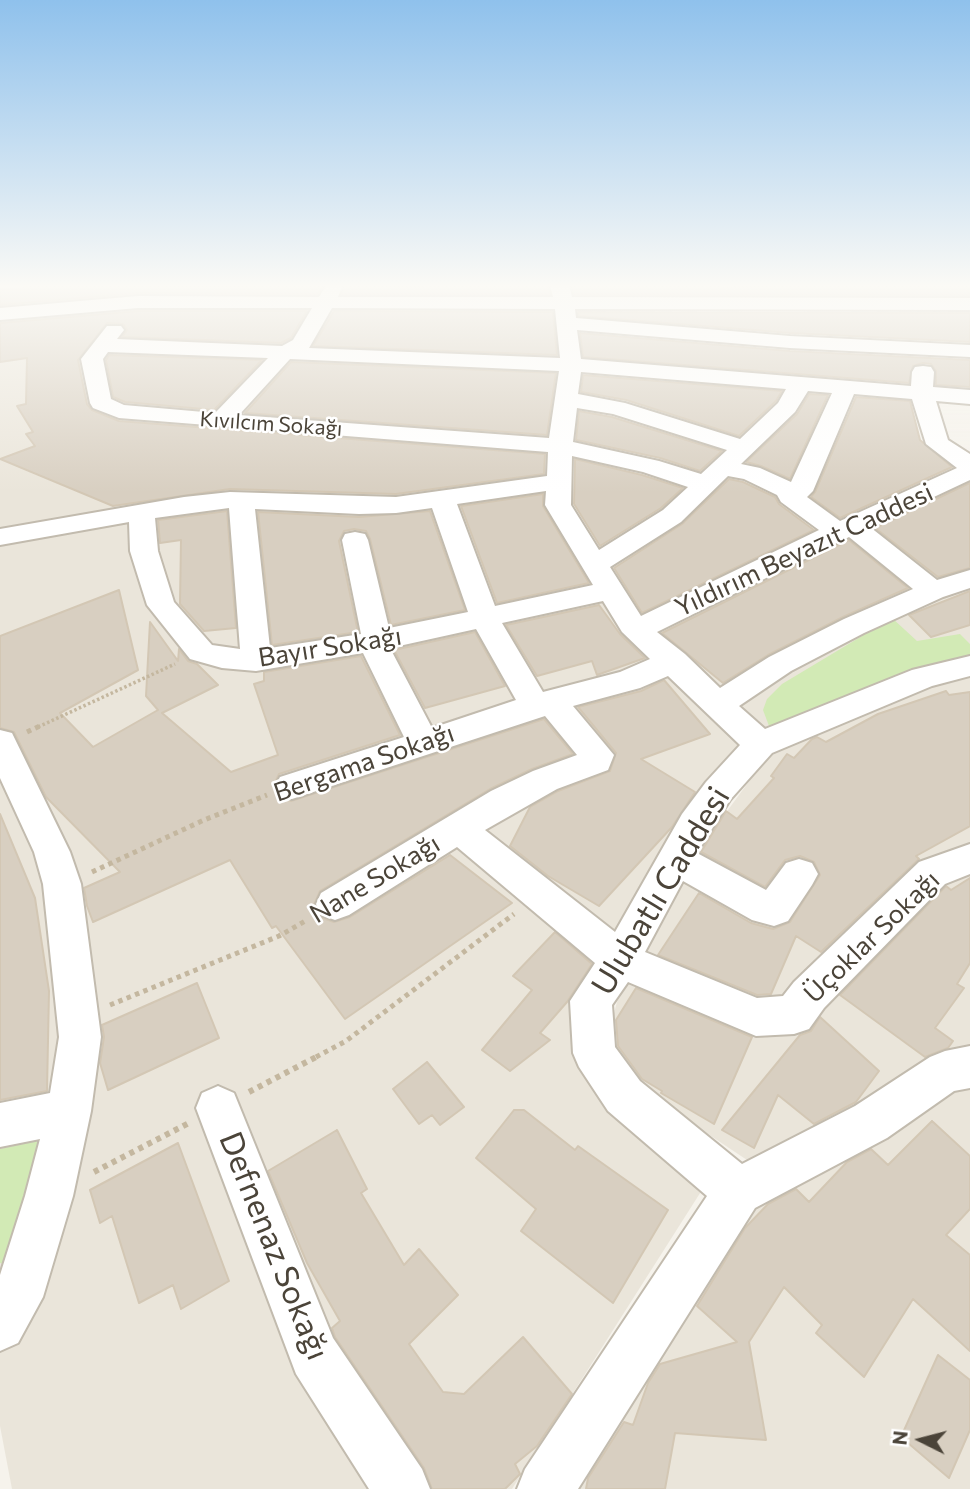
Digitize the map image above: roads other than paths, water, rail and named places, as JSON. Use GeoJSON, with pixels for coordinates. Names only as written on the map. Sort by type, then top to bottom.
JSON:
{"type":"FeatureCollection","features":[{"type":"Feature","properties":{"kind":"street","name":"Kıvılcım Sokağı"},"geometry":{"type":"LineString","coordinates":[[96,353],[92,359],[100,402],[119,411],[560,446],[650,466],[715,476],[751,473],[789,491],[790,497],[845,529],[933,591]]}},
{"type":"Feature","properties":{"kind":"street"},"geometry":{"type":"LineString","coordinates":[[256,353],[571,365],[970,397]]}},
{"type":"Feature","properties":{"kind":"street"},"geometry":{"type":"LineString","coordinates":[[570,353],[571,365],[560,446],[558,505],[632,625],[674,661],[760,744]]}},
{"type":"Feature","properties":{"kind":"street"},"geometry":{"type":"LineString","coordinates":[[924,353],[922,393],[926,416],[938,444],[970,465]]}},
{"type":"Feature","properties":{"kind":"street"},"geometry":{"type":"LineString","coordinates":[[221,421],[283,355]]}},
{"type":"Feature","properties":{"kind":"street"},"geometry":{"type":"LineString","coordinates":[[595,565],[672,516],[787,407],[801,383]]}},
{"type":"Feature","properties":{"kind":"street"},"geometry":{"type":"LineString","coordinates":[[789,491],[800,491],[846,387]]}},
{"type":"Feature","properties":{"kind":"street"},"geometry":{"type":"LineString","coordinates":[[566,399],[628,411],[745,448]]}},
{"type":"Feature","properties":{"kind":"street","name":"Yıldırım Beyazıt Caddesi"},"geometry":{"type":"LineString","coordinates":[[639,629],[970,471]]}},
{"type":"Feature","properties":{"kind":"street"},"geometry":{"type":"LineString","coordinates":[[0,537],[184,505],[241,501],[359,506],[442,499],[558,482]]}},
{"type":"Feature","properties":{"kind":"street"},"geometry":{"type":"LineString","coordinates":[[442,499],[485,619],[543,704]]}},
{"type":"Feature","properties":{"kind":"street"},"geometry":{"type":"LineString","coordinates":[[241,501],[256,661]]}},
{"type":"Feature","properties":{"kind":"street","name":"Bayır Sokağı"},"geometry":{"type":"LineString","coordinates":[[142,514],[144,551],[161,605],[201,652],[222,658],[256,661],[374,641],[611,590]]}},
{"type":"Feature","properties":{"kind":"street"},"geometry":{"type":"LineString","coordinates":[[355,540],[374,641],[423,742]]}},
{"type":"Feature","properties":{"kind":"street"},"geometry":{"type":"LineString","coordinates":[[718,705],[779,664],[854,626],[933,591],[970,579]]}},
{"type":"Feature","properties":{"kind":"street","name":"Bergama Sokağı"},"geometry":{"type":"LineString","coordinates":[[292,786],[543,704],[629,680],[674,661]]}},
{"type":"Feature","properties":{"kind":"street","name":"Ulubatlı Caddesi"},"geometry":{"type":"LineString","coordinates":[[738,1191],[624,1096],[593,1053],[592,1001],[620,960],[695,824],[718,791],[760,744],[923,678],[970,666]]}},
{"type":"Feature","properties":{"kind":"street","name":"Nane Sokağı"},"geometry":{"type":"LineString","coordinates":[[335,904],[458,828],[545,780],[596,761],[597,755],[543,704]]}},
{"type":"Feature","properties":{"kind":"street"},"geometry":{"type":"LineString","coordinates":[[0,1325],[18,1297],[49,1196],[69,1111],[80,1037],[62,884],[52,852],[1,743]]}},
{"type":"Feature","properties":{"kind":"street","name":"Üçoklar Sokağı"},"geometry":{"type":"LineString","coordinates":[[458,828],[620,960],[756,1017],[794,1015],[809,995],[932,873],[970,859]]}},
{"type":"Feature","properties":{"kind":"street"},"geometry":{"type":"LineString","coordinates":[[676,859],[766,909],[774,910],[799,874]]}},
{"type":"Feature","properties":{"kind":"street"},"geometry":{"type":"LineString","coordinates":[[545,1489],[738,1191],[871,1122],[945,1073],[970,1068]]}},
{"type":"Feature","properties":{"kind":"street","name":"Defnenaz Sokağı"},"geometry":{"type":"LineString","coordinates":[[218,1108],[314,1356],[402,1489]]}},
{"type":"Feature","properties":{"kind":"street"},"geometry":{"type":"LineString","coordinates":[[0,1125],[69,1111]]}}]}
